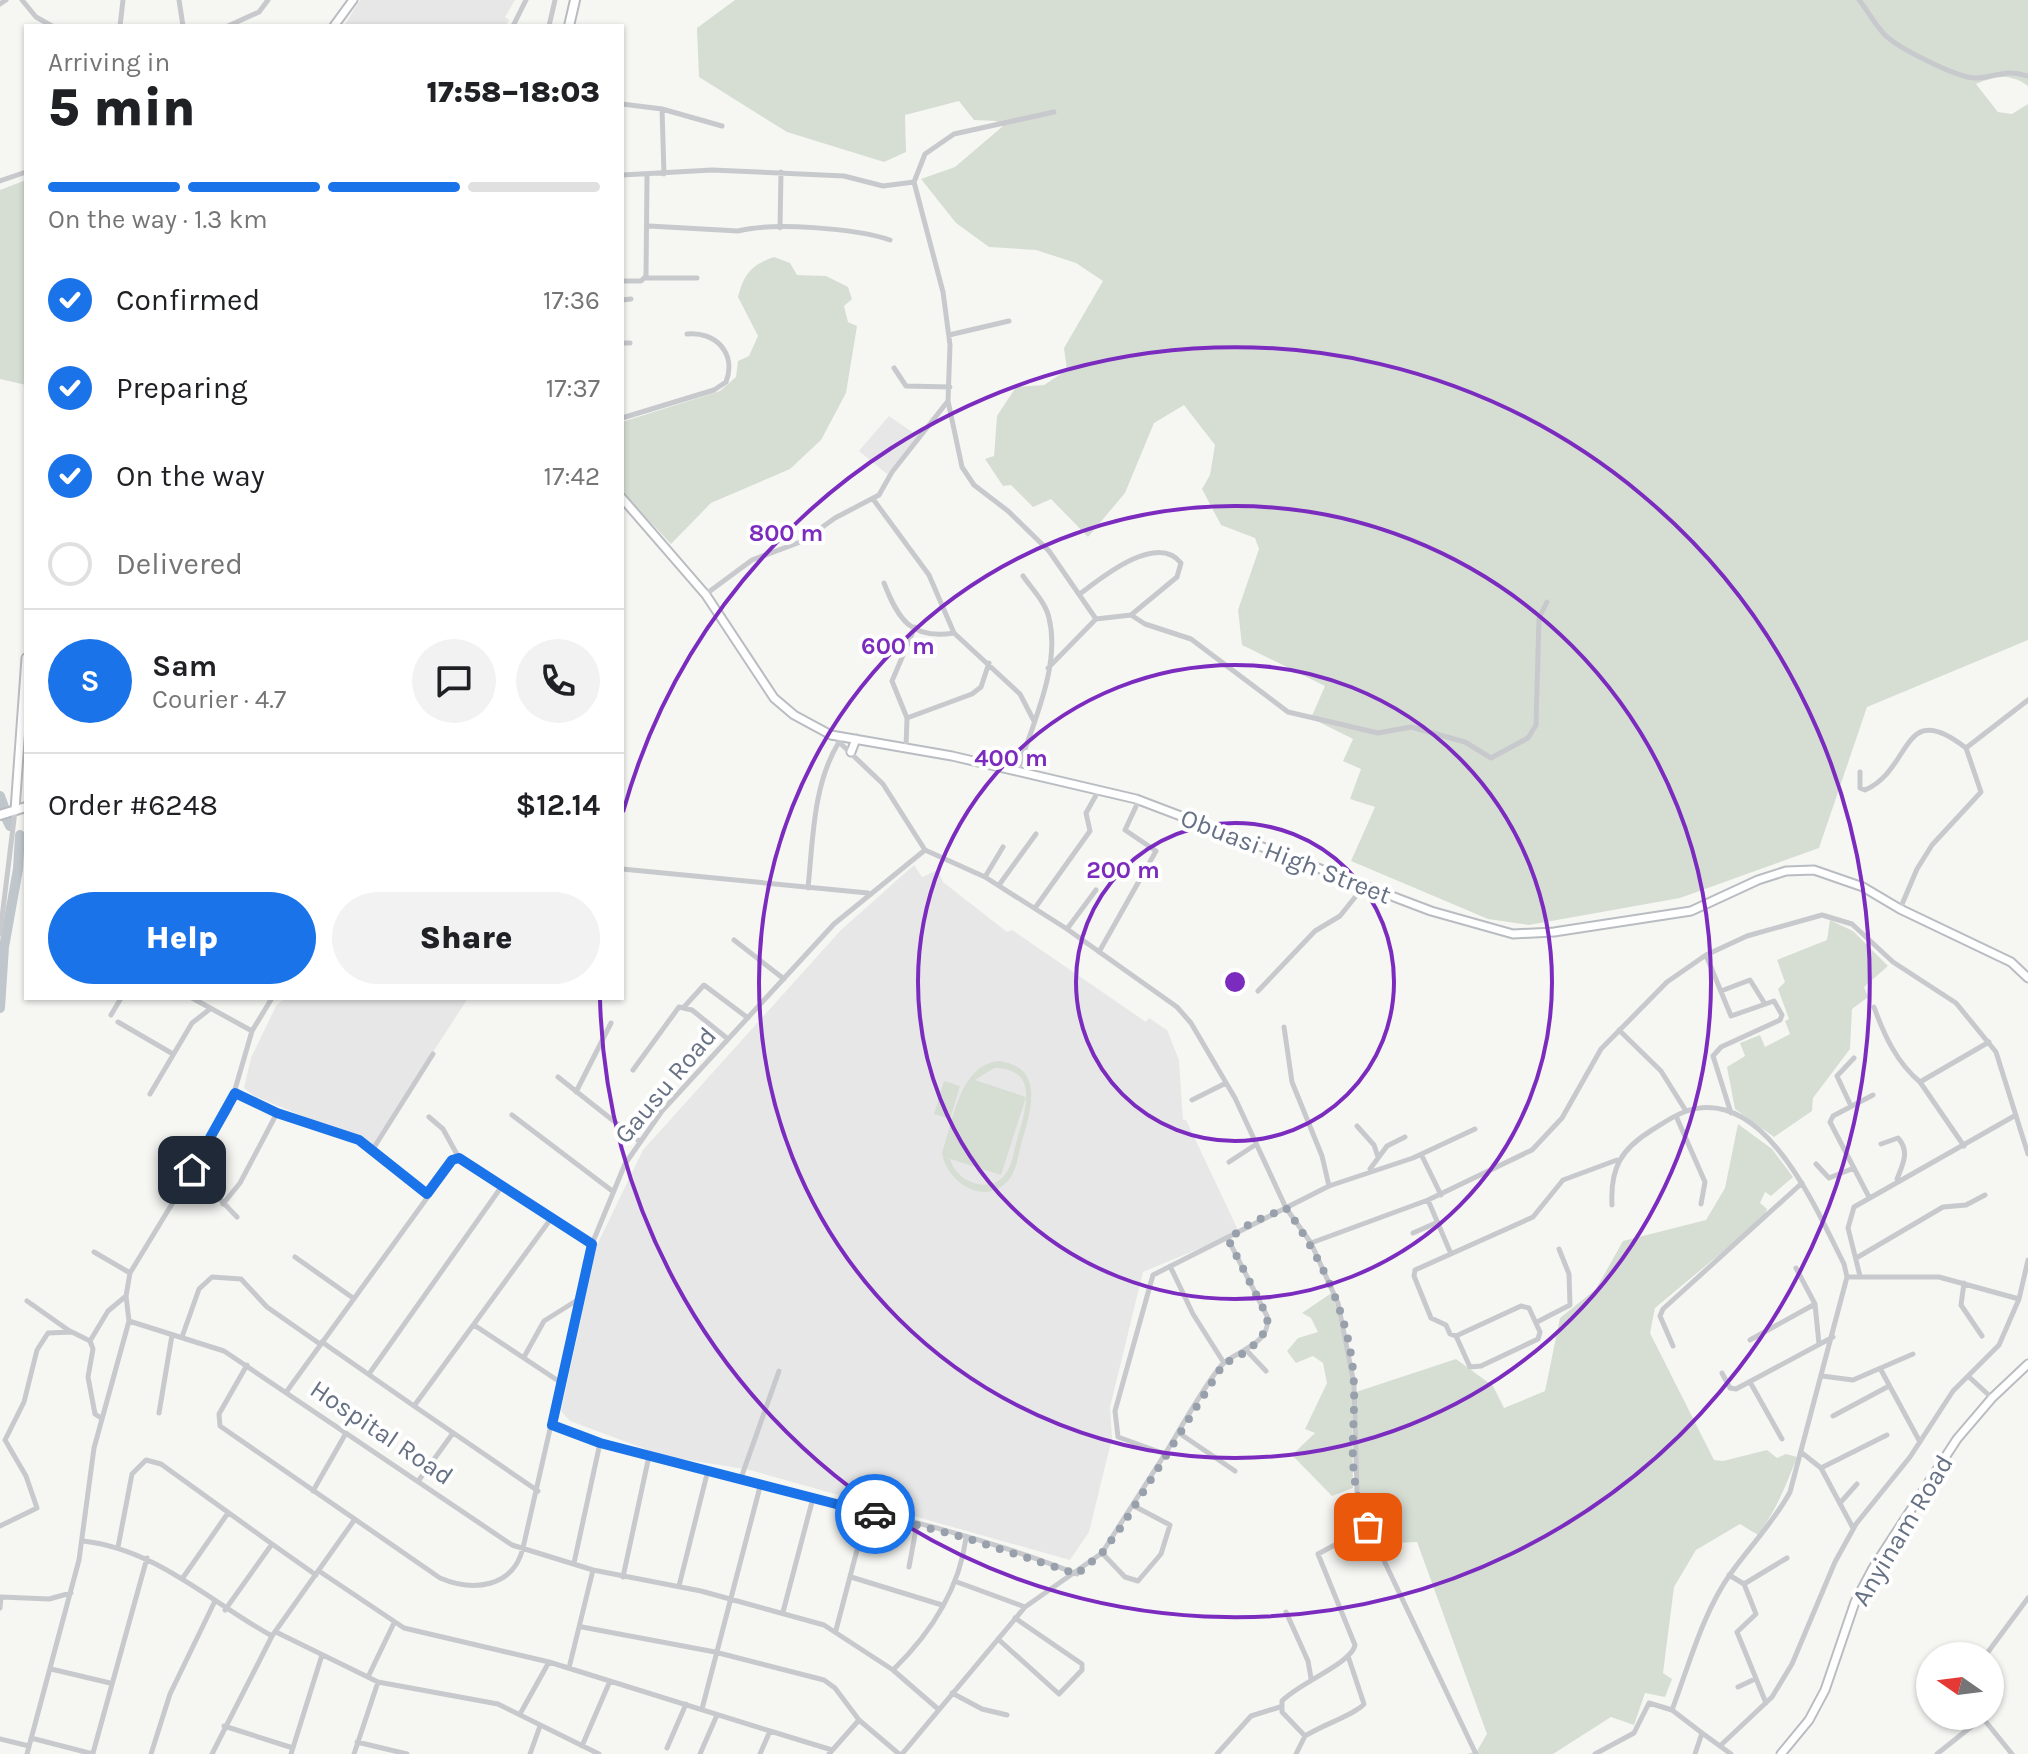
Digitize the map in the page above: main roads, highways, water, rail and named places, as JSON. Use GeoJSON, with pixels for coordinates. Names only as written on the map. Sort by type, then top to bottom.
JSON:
{"type":"FeatureCollection","features":[{"type":"Feature","properties":{"kind":"main road"},"geometry":{"type":"LineString","coordinates":[[569,24],[575,0]]}},
{"type":"Feature","properties":{"kind":"main road"},"geometry":{"type":"LineString","coordinates":[[0,815],[24,808]]}},
{"type":"Feature","properties":{"kind":"waterway"},"geometry":{"type":"LineString","coordinates":[[0,796],[4,807]]}},
{"type":"Feature","properties":{"kind":"waterway"},"geometry":{"type":"LineString","coordinates":[[7,820],[10,826]]}},
{"type":"Feature","properties":{"kind":"waterway"},"geometry":{"type":"LineString","coordinates":[[0,1008],[4,947],[18,869],[20,835]]}}]}
